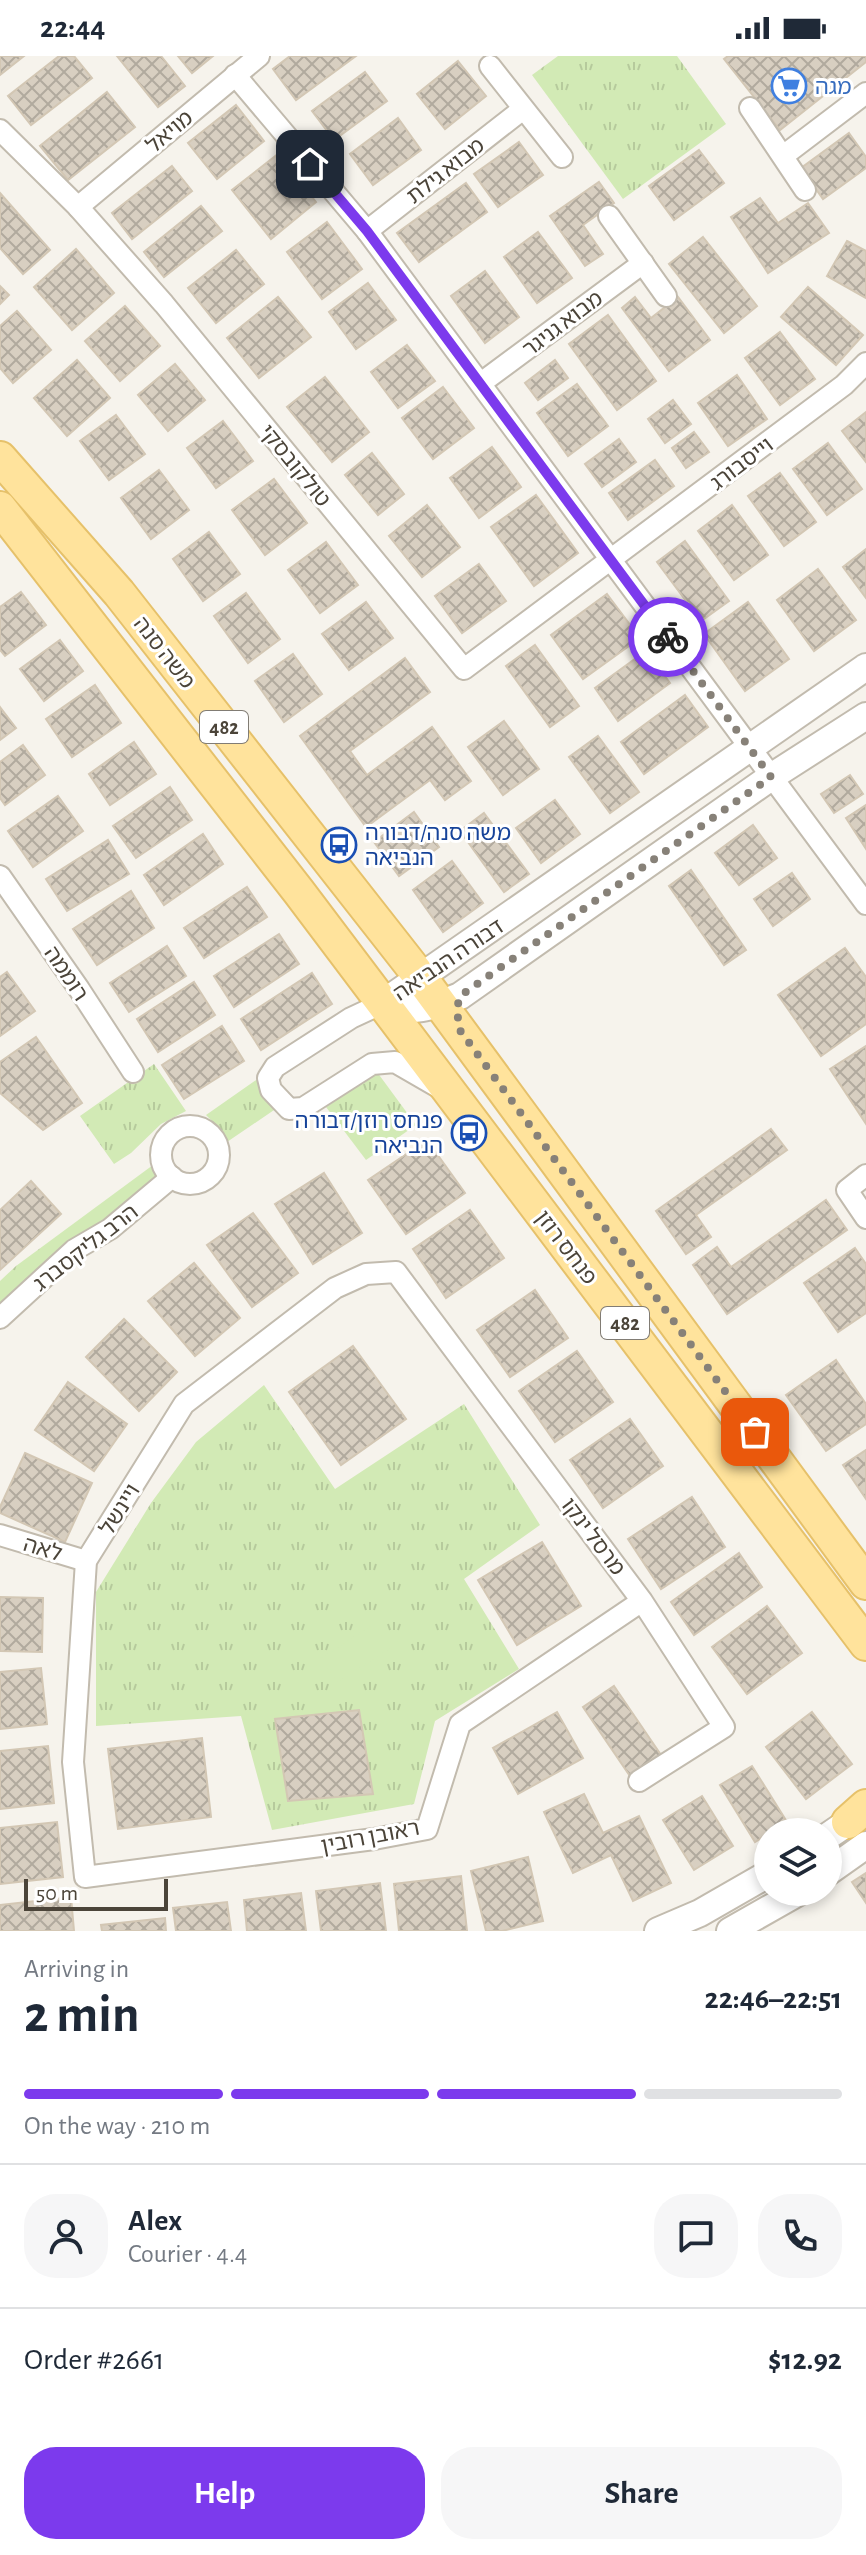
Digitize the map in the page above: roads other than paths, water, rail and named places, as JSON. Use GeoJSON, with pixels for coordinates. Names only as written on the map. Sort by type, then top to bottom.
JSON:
{"type":"FeatureCollection","features":[{"type":"Feature","properties":{"kind":"main road","name":"משה סנה"},"geometry":{"type":"LineString","coordinates":[[0,458],[119,593],[395,946],[432,971],[453,1010]]}},
{"type":"Feature","properties":{"kind":"main road","name":"משה סנה"},"geometry":{"type":"LineString","coordinates":[[0,508],[383,1003]]}},
{"type":"Feature","properties":{"kind":"main road","name":"פנחס רוזן"},"geometry":{"type":"LineString","coordinates":[[383,1003],[866,1644]]}},
{"type":"Feature","properties":{"kind":"main road","name":"פנחס רוזן"},"geometry":{"type":"LineString","coordinates":[[453,1010],[866,1583]]}},
{"type":"Feature","properties":{"kind":"street","name":"מויאל"},"geometry":{"type":"LineString","coordinates":[[78,207],[259,56]]}},
{"type":"Feature","properties":{"kind":"street"},"geometry":{"type":"LineString","coordinates":[[490,66],[562,157]]}},
{"type":"Feature","properties":{"kind":"street"},"geometry":{"type":"LineString","coordinates":[[235,75],[367,231],[771,777],[864,897]]}},
{"type":"Feature","properties":{"kind":"street"},"geometry":{"type":"LineString","coordinates":[[783,156],[866,93]]}},
{"type":"Feature","properties":{"kind":"street"},"geometry":{"type":"LineString","coordinates":[[750,108],[805,190]]}},
{"type":"Feature","properties":{"kind":"street","name":"מבוא גילת"},"geometry":{"type":"LineString","coordinates":[[367,231],[523,109]]}},
{"type":"Feature","properties":{"kind":"street","name":"טולקובסקי"},"geometry":{"type":"LineString","coordinates":[[0,130],[78,207],[164,304],[464,669],[612,560]]}},
{"type":"Feature","properties":{"kind":"street"},"geometry":{"type":"LineString","coordinates":[[609,216],[666,296]]}},
{"type":"Feature","properties":{"kind":"street","name":"מבוא גניגר"},"geometry":{"type":"LineString","coordinates":[[481,383],[643,263]]}},
{"type":"Feature","properties":{"kind":"street","name":"וייסבורג"},"geometry":{"type":"LineString","coordinates":[[612,560],[844,385],[866,363]]}},
{"type":"Feature","properties":{"kind":"street","name":"דבורה הנביאה"},"geometry":{"type":"LineString","coordinates":[[383,1003],[866,667]]}},
{"type":"Feature","properties":{"kind":"street","name":"דבורה הנביאה"},"geometry":{"type":"LineString","coordinates":[[383,1003],[398,1010],[453,1010],[771,777],[866,716]]}},
{"type":"Feature","properties":{"kind":"street","name":"רוממה"},"geometry":{"type":"LineString","coordinates":[[0,876],[133,1072]]}},
{"type":"Feature","properties":{"kind":"street"},"geometry":{"type":"LineString","coordinates":[[383,1003],[351,1018],[275,1067],[268,1078],[271,1090],[289,1109],[303,1108],[372,1064],[395,1062],[454,1097]]}},
{"type":"Feature","properties":{"kind":"street"},"geometry":{"type":"LineString","coordinates":[[866,1175],[847,1190],[866,1218]]}},
{"type":"Feature","properties":{"kind":"street","name":"הרב גליקסברג"},"geometry":{"type":"LineString","coordinates":[[0,1318],[74,1250],[110,1229],[172,1177]]}},
{"type":"Feature","properties":{"kind":"street","name":"ויינשל"},"geometry":{"type":"LineString","coordinates":[[85,1877],[73,1762],[86,1561],[184,1404],[335,1288],[366,1274],[396,1272]]}},
{"type":"Feature","properties":{"kind":"street","name":"מרסל ינקו"},"geometry":{"type":"LineString","coordinates":[[396,1272],[642,1601],[724,1727],[639,1781]]}},
{"type":"Feature","properties":{"kind":"street","name":"לאה"},"geometry":{"type":"LineString","coordinates":[[0,1535],[86,1561]]}},
{"type":"Feature","properties":{"kind":"street","name":"ראובן רובין"},"geometry":{"type":"LineString","coordinates":[[85,1877],[374,1839],[427,1829],[460,1724],[642,1601]]}},
{"type":"Feature","properties":{"kind":"street"},"geometry":{"type":"LineString","coordinates":[[842,1847],[855,1824]]}},
{"type":"Feature","properties":{"kind":"street"},"geometry":{"type":"LineString","coordinates":[[658,1931],[700,1913],[754,1882]]}},
{"type":"Feature","properties":{"kind":"street"},"geometry":{"type":"LineString","coordinates":[[730,1931],[774,1906]]}},
{"type":"Feature","properties":{"kind":"place","name":"מגה"},"geometry":{"type":"Point","coordinates":[789,86]}},
{"type":"Feature","properties":{"kind":"place","name":"משה סנה/דבורה הנביאה"},"geometry":{"type":"Point","coordinates":[339,845]}},
{"type":"Feature","properties":{"kind":"place","name":"פנחס רוזן/דבורה הנביאה"},"geometry":{"type":"Point","coordinates":[469,1133]}}]}
